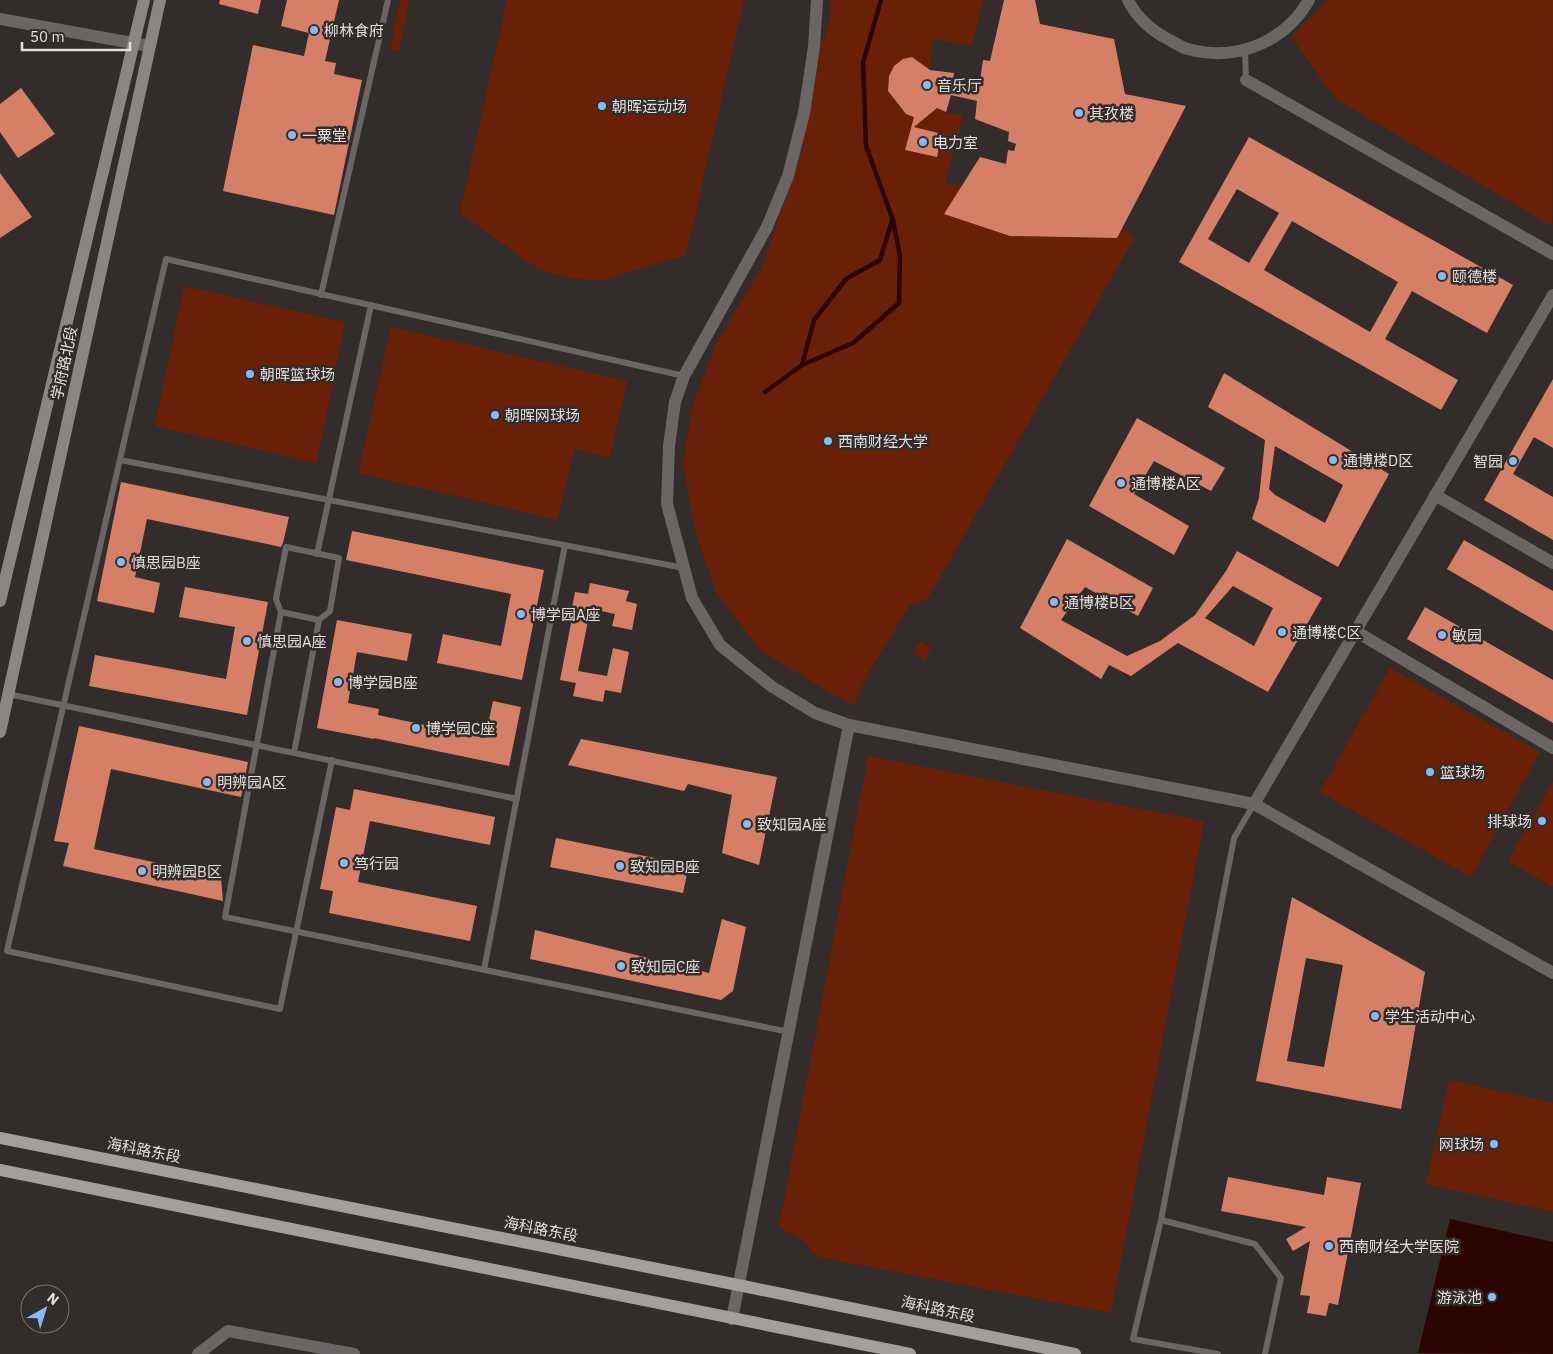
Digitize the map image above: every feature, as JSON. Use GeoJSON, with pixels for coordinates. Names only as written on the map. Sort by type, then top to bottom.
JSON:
{"type":"FeatureCollection","features":[{"type":"Feature","properties":{"kind":"main road","name":"学府路北段"},"geometry":{"type":"LineString","coordinates":[[0,601],[144,0]]}},
{"type":"Feature","properties":{"kind":"main road","name":"学府路北段"},"geometry":{"type":"LineString","coordinates":[[0,732],[4,693],[160,0]]}},
{"type":"Feature","properties":{"kind":"main road","name":"海科路东段"},"geometry":{"type":"LineString","coordinates":[[0,1138],[1075,1354]]}},
{"type":"Feature","properties":{"kind":"main road"},"geometry":{"type":"LineString","coordinates":[[0,1170],[910,1354]]}},
{"type":"Feature","properties":{"kind":"street"},"geometry":{"type":"LineString","coordinates":[[817,0],[814,47],[804,113],[788,176],[767,227],[684,376],[675,402],[669,446],[668,504],[692,598],[720,645],[771,686],[815,713],[849,725],[1254,804],[1553,973]]}},
{"type":"Feature","properties":{"kind":"street"},"geometry":{"type":"LineString","coordinates":[[1128,0],[1141,19],[1155,32],[1186,49],[1210,54],[1228,54],[1267,42],[1286,30],[1302,13],[1309,0]]}},
{"type":"Feature","properties":{"kind":"street"},"geometry":{"type":"LineString","coordinates":[[0,19],[149,46]]}},
{"type":"Feature","properties":{"kind":"street"},"geometry":{"type":"LineString","coordinates":[[1246,80],[1553,254]]}},
{"type":"Feature","properties":{"kind":"street"},"geometry":{"type":"LineString","coordinates":[[1254,804],[1553,295]]}},
{"type":"Feature","properties":{"kind":"street"},"geometry":{"type":"LineString","coordinates":[[1435,495],[1553,563]]}},
{"type":"Feature","properties":{"kind":"street"},"geometry":{"type":"LineString","coordinates":[[1355,631],[1553,748]]}},
{"type":"Feature","properties":{"kind":"street"},"geometry":{"type":"LineString","coordinates":[[732,1319],[849,725]]}},
{"type":"Feature","properties":{"kind":"street"},"geometry":{"type":"LineString","coordinates":[[198,1354],[228,1331],[354,1354]]}},
{"type":"Feature","properties":{"kind":"lane"},"geometry":{"type":"LineString","coordinates":[[321,294],[388,0]]}},
{"type":"Feature","properties":{"kind":"lane"},"geometry":{"type":"LineString","coordinates":[[1245,50],[1246,80]]}},
{"type":"Feature","properties":{"kind":"lane"},"geometry":{"type":"LineString","coordinates":[[332,760],[280,1009],[7,951],[166,259],[684,376]]}},
{"type":"Feature","properties":{"kind":"lane"},"geometry":{"type":"LineString","coordinates":[[317,554],[370,306]]}},
{"type":"Feature","properties":{"kind":"lane"},"geometry":{"type":"LineString","coordinates":[[120,460],[684,568]]}},
{"type":"Feature","properties":{"kind":"lane"},"geometry":{"type":"LineString","coordinates":[[484,970],[565,545]]}},
{"type":"Feature","properties":{"kind":"lane"},"geometry":{"type":"LineString","coordinates":[[294,753],[319,620],[330,611],[339,558],[286,547],[276,599],[281,612],[225,918],[789,1032]]}},
{"type":"Feature","properties":{"kind":"lane"},"geometry":{"type":"LineString","coordinates":[[281,612],[319,620]]}},
{"type":"Feature","properties":{"kind":"lane"},"geometry":{"type":"LineString","coordinates":[[4,693],[517,799]]}},
{"type":"Feature","properties":{"kind":"lane"},"geometry":{"type":"LineString","coordinates":[[1218,1354],[1133,1339],[1161,1220],[1234,838],[1254,804]]}},
{"type":"Feature","properties":{"kind":"lane"},"geometry":{"type":"LineString","coordinates":[[1161,1220],[1255,1244],[1281,1278],[1265,1354]]}},
{"type":"Feature","properties":{"kind":"shaded area"},"geometry":{"type":"Polygon","coordinates":[[[400,0],[409,1],[399,51],[390,49],[400,0]]]}},
{"type":"Feature","properties":{"kind":"shaded area","name":"朝晖运动场"},"geometry":{"type":"Polygon","coordinates":[[[507,0],[744,0],[686,255],[600,281],[570,278],[538,269],[460,213],[507,0]]]}},
{"type":"Feature","properties":{"kind":"shaded area"},"geometry":{"type":"Polygon","coordinates":[[[831,0],[984,0],[972,46],[933,39],[930,70],[912,58],[900,62],[893,68],[891,73],[888,91],[908,114],[921,116],[929,114],[937,108],[946,113],[963,115],[945,184],[962,186],[1010,236],[1117,238],[1122,228],[1135,237],[927,600],[910,605],[869,672],[853,706],[761,651],[716,592],[695,531],[683,463],[692,408],[715,346],[762,267],[802,152],[809,81],[830,21],[831,0]]]}},
{"type":"Feature","properties":{"kind":"shaded area"},"geometry":{"type":"Polygon","coordinates":[[[1327,0],[1553,0],[1552,226],[1336,99],[1291,37],[1327,0]]]}},
{"type":"Feature","properties":{"kind":"shaded area","name":"朝晖篮球场"},"geometry":{"type":"Polygon","coordinates":[[[184,286],[345,322],[317,463],[155,426],[184,286]]]}},
{"type":"Feature","properties":{"kind":"shaded area","name":"朝晖网球场"},"geometry":{"type":"Polygon","coordinates":[[[391,327],[627,381],[610,458],[574,449],[558,520],[358,473],[391,327]]]}},
{"type":"Feature","properties":{"kind":"shaded area"},"geometry":{"type":"Polygon","coordinates":[[[920,641],[931,648],[925,660],[913,653],[920,641]]]}},
{"type":"Feature","properties":{"kind":"shaded area","name":"篮球场"},"geometry":{"type":"Polygon","coordinates":[[[1390,668],[1540,752],[1471,877],[1320,792],[1390,668]]]}},
{"type":"Feature","properties":{"kind":"shaded area"},"geometry":{"type":"Polygon","coordinates":[[[868,756],[1204,821],[1111,1313],[818,1257],[802,1239],[779,1227],[868,756]]]}},
{"type":"Feature","properties":{"kind":"shaded area","name":"排球场"},"geometry":{"type":"Polygon","coordinates":[[[1553,781],[1553,887],[1508,861],[1553,781]]]}},
{"type":"Feature","properties":{"kind":"shaded area","name":"网球场"},"geometry":{"type":"Polygon","coordinates":[[[1449,1080],[1553,1103],[1553,1212],[1426,1184],[1449,1080]]]}},
{"type":"Feature","properties":{"kind":"shaded area","name":"游泳池"},"geometry":{"type":"Polygon","coordinates":[[[1450,1219],[1553,1242],[1553,1354],[1418,1353],[1450,1219]]]}},
{"type":"Feature","properties":{"kind":"building"},"geometry":{"type":"Polygon","coordinates":[[[220,0],[261,0],[258,14],[219,4],[220,0]]]}},
{"type":"Feature","properties":{"kind":"building","name":"一粟堂"},"geometry":{"type":"Polygon","coordinates":[[[287,0],[339,0],[325,61],[336,63],[334,74],[362,80],[334,215],[223,191],[253,45],[304,56],[309,33],[281,26],[287,0]]]}},
{"type":"Feature","properties":{"kind":"building","name":"其孜楼"},"geometry":{"type":"Polygon","coordinates":[[[1004,0],[1035,0],[1040,24],[1114,39],[1125,94],[1186,106],[1117,238],[1010,236],[944,214],[980,157],[1006,164],[1008,150],[1014,151],[1016,144],[1008,141],[1009,132],[975,119],[977,101],[951,95],[946,112],[937,108],[914,127],[942,134],[937,157],[905,150],[914,117],[906,114],[888,91],[889,76],[894,66],[903,59],[912,57],[930,70],[954,73],[953,82],[979,88],[983,60],[990,61],[1004,0]]]}},
{"type":"Feature","properties":{"kind":"building"},"geometry":{"type":"Polygon","coordinates":[[[21,88],[55,134],[18,158],[0,132],[0,104],[21,88]]]}},
{"type":"Feature","properties":{"kind":"building","name":"颐德楼"},"geometry":{"type":"Polygon","coordinates":[[[1249,137],[1513,285],[1487,333],[1412,291],[1385,339],[1458,380],[1441,410],[1179,262],[1249,137]],[[1237,189],[1208,239],[1249,263],[1279,213],[1237,189]],[[1292,221],[1264,270],[1370,332],[1398,282],[1292,221]]]}},
{"type":"Feature","properties":{"kind":"building"},"geometry":{"type":"Polygon","coordinates":[[[0,173],[32,217],[0,238],[0,173]]]}},
{"type":"Feature","properties":{"kind":"building","name":"通博楼D区"},"geometry":{"type":"Polygon","coordinates":[[[1224,373],[1389,474],[1338,567],[1252,519],[1259,498],[1265,440],[1208,407],[1224,373]],[[1275,446],[1269,489],[1275,495],[1325,523],[1343,485],[1275,446]]]}},
{"type":"Feature","properties":{"kind":"building","name":"智园"},"geometry":{"type":"Polygon","coordinates":[[[1553,379],[1553,448],[1534,437],[1513,474],[1553,497],[1553,540],[1484,500],[1553,379]]]}},
{"type":"Feature","properties":{"kind":"building","name":"通博楼A区"},"geometry":{"type":"Polygon","coordinates":[[[1137,418],[1225,468],[1211,491],[1154,461],[1134,494],[1189,526],[1174,555],[1089,506],[1137,418]]]}},
{"type":"Feature","properties":{"kind":"building","name":"慎思园B座"},"geometry":{"type":"Polygon","coordinates":[[[121,482],[289,517],[283,543],[281,547],[147,519],[135,577],[160,583],[154,613],[97,601],[121,482]]]}},
{"type":"Feature","properties":{"kind":"building","name":"博学园A座"},"geometry":{"type":"Polygon","coordinates":[[[352,531],[544,570],[522,680],[437,663],[443,634],[501,646],[511,594],[346,560],[352,531]]]}},
{"type":"Feature","properties":{"kind":"building"},"geometry":{"type":"Polygon","coordinates":[[[1067,539],[1153,588],[1138,616],[1085,587],[1061,620],[1127,656],[1160,641],[1195,615],[1226,571],[1237,551],[1322,598],[1268,692],[1178,643],[1131,676],[1109,665],[1101,679],[1020,628],[1067,539]],[[1233,586],[1205,618],[1254,646],[1273,608],[1233,586]]]}},
{"type":"Feature","properties":{"kind":"building"},"geometry":{"type":"Polygon","coordinates":[[[1464,540],[1553,591],[1553,631],[1447,569],[1464,540]]]}},
{"type":"Feature","properties":{"kind":"building"},"geometry":{"type":"Polygon","coordinates":[[[590,583],[629,591],[626,601],[637,604],[632,630],[612,626],[615,614],[592,609],[578,671],[607,676],[613,648],[629,652],[621,693],[605,690],[603,702],[573,696],[576,683],[560,680],[575,592],[588,594],[590,583]]]}},
{"type":"Feature","properties":{"kind":"building","name":"慎思园A座"},"geometry":{"type":"Polygon","coordinates":[[[185,587],[268,602],[247,715],[89,686],[95,655],[226,679],[235,627],[179,617],[185,587]]]}},
{"type":"Feature","properties":{"kind":"building"},"geometry":{"type":"Polygon","coordinates":[[[1425,607],[1553,680],[1553,723],[1407,639],[1425,607]]]}},
{"type":"Feature","properties":{"kind":"building"},"geometry":{"type":"Polygon","coordinates":[[[337,620],[412,634],[407,661],[357,652],[348,703],[379,709],[378,715],[485,738],[493,701],[521,707],[509,766],[317,728],[337,620]]]}},
{"type":"Feature","properties":{"kind":"building","name":"明辨园A区"},"geometry":{"type":"Polygon","coordinates":[[[79,726],[248,762],[241,797],[111,769],[94,849],[221,877],[223,901],[63,866],[69,843],[54,841],[79,726]]]}},
{"type":"Feature","properties":{"kind":"building","name":"致知园A座"},"geometry":{"type":"Polygon","coordinates":[[[581,739],[777,777],[759,865],[722,853],[732,795],[688,784],[684,791],[568,765],[581,739]]]}},
{"type":"Feature","properties":{"kind":"building","name":"笃行园"},"geometry":{"type":"Polygon","coordinates":[[[354,789],[495,817],[490,845],[370,821],[358,882],[477,906],[470,941],[329,913],[333,891],[320,889],[336,807],[350,810],[354,789]]]}},
{"type":"Feature","properties":{"kind":"building","name":"致知园B座"},"geometry":{"type":"Polygon","coordinates":[[[556,838],[689,865],[683,893],[550,867],[556,838]]]}},
{"type":"Feature","properties":{"kind":"building","name":"学生活动中心"},"geometry":{"type":"Polygon","coordinates":[[[1292,897],[1425,972],[1401,1109],[1256,1081],[1292,897]],[[1306,958],[1287,1061],[1324,1067],[1343,965],[1306,958]]]}},
{"type":"Feature","properties":{"kind":"building","name":"致知园C座"},"geometry":{"type":"Polygon","coordinates":[[[722,919],[746,927],[733,991],[721,1000],[530,959],[535,930],[709,973],[722,919]]]}},
{"type":"Feature","properties":{"kind":"building","name":"西南财经大学医院"},"geometry":{"type":"Polygon","coordinates":[[[1228,1177],[1324,1195],[1327,1177],[1361,1183],[1338,1305],[1329,1303],[1326,1316],[1307,1313],[1310,1296],[1300,1295],[1310,1241],[1293,1251],[1286,1239],[1306,1227],[1221,1211],[1228,1177]]]}},
{"type":"Feature","properties":{"kind":"waterway"},"geometry":{"type":"LineString","coordinates":[[765,392],[802,365],[853,343],[899,303],[900,256],[893,220],[866,146],[863,63],[881,0]]}},
{"type":"Feature","properties":{"kind":"waterway"},"geometry":{"type":"LineString","coordinates":[[802,365],[814,320],[846,279],[880,260],[892,221]]}},
{"type":"Feature","properties":{"kind":"place","name":"柳林食府"},"geometry":{"type":"Point","coordinates":[314,30]}},
{"type":"Feature","properties":{"kind":"place","name":"音乐厅"},"geometry":{"type":"Point","coordinates":[927,85]}},
{"type":"Feature","properties":{"kind":"place","name":"朝晖运动场"},"geometry":{"type":"Point","coordinates":[602,106]}},
{"type":"Feature","properties":{"kind":"place","name":"其孜楼"},"geometry":{"type":"Point","coordinates":[1079,113]}},
{"type":"Feature","properties":{"kind":"place","name":"一粟堂"},"geometry":{"type":"Point","coordinates":[292,135]}},
{"type":"Feature","properties":{"kind":"place","name":"电力室"},"geometry":{"type":"Point","coordinates":[923,142]}},
{"type":"Feature","properties":{"kind":"place","name":"颐德楼"},"geometry":{"type":"Point","coordinates":[1442,276]}},
{"type":"Feature","properties":{"kind":"place","name":"朝晖篮球场"},"geometry":{"type":"Point","coordinates":[250,374]}},
{"type":"Feature","properties":{"kind":"place","name":"朝晖网球场"},"geometry":{"type":"Point","coordinates":[495,415]}},
{"type":"Feature","properties":{"kind":"place","name":"西南财经大学"},"geometry":{"type":"Point","coordinates":[828,441]}},
{"type":"Feature","properties":{"kind":"place","name":"通博楼D区"},"geometry":{"type":"Point","coordinates":[1333,460]}},
{"type":"Feature","properties":{"kind":"place","name":"智园"},"geometry":{"type":"Point","coordinates":[1513,461]}},
{"type":"Feature","properties":{"kind":"place","name":"通博楼A区"},"geometry":{"type":"Point","coordinates":[1121,483]}},
{"type":"Feature","properties":{"kind":"place","name":"慎思园B座"},"geometry":{"type":"Point","coordinates":[121,562]}},
{"type":"Feature","properties":{"kind":"place","name":"通博楼B区"},"geometry":{"type":"Point","coordinates":[1054,602]}},
{"type":"Feature","properties":{"kind":"place","name":"博学园A座"},"geometry":{"type":"Point","coordinates":[521,614]}},
{"type":"Feature","properties":{"kind":"place","name":"通博楼C区"},"geometry":{"type":"Point","coordinates":[1282,632]}},
{"type":"Feature","properties":{"kind":"place","name":"敏园"},"geometry":{"type":"Point","coordinates":[1442,635]}},
{"type":"Feature","properties":{"kind":"place","name":"慎思园A座"},"geometry":{"type":"Point","coordinates":[247,641]}},
{"type":"Feature","properties":{"kind":"place","name":"博学园B座"},"geometry":{"type":"Point","coordinates":[338,682]}},
{"type":"Feature","properties":{"kind":"place","name":"博学园C座"},"geometry":{"type":"Point","coordinates":[416,728]}},
{"type":"Feature","properties":{"kind":"place","name":"篮球场"},"geometry":{"type":"Point","coordinates":[1430,772]}},
{"type":"Feature","properties":{"kind":"place","name":"明辨园A区"},"geometry":{"type":"Point","coordinates":[207,782]}},
{"type":"Feature","properties":{"kind":"place","name":"排球场"},"geometry":{"type":"Point","coordinates":[1542,821]}},
{"type":"Feature","properties":{"kind":"place","name":"致知园A座"},"geometry":{"type":"Point","coordinates":[747,824]}},
{"type":"Feature","properties":{"kind":"place","name":"笃行园"},"geometry":{"type":"Point","coordinates":[344,863]}},
{"type":"Feature","properties":{"kind":"place","name":"致知园B座"},"geometry":{"type":"Point","coordinates":[620,866]}},
{"type":"Feature","properties":{"kind":"place","name":"明辨园B区"},"geometry":{"type":"Point","coordinates":[142,871]}},
{"type":"Feature","properties":{"kind":"place","name":"致知园C座"},"geometry":{"type":"Point","coordinates":[621,966]}},
{"type":"Feature","properties":{"kind":"place","name":"学生活动中心"},"geometry":{"type":"Point","coordinates":[1375,1016]}},
{"type":"Feature","properties":{"kind":"place","name":"网球场"},"geometry":{"type":"Point","coordinates":[1494,1144]}},
{"type":"Feature","properties":{"kind":"place","name":"西南财经大学医院"},"geometry":{"type":"Point","coordinates":[1329,1246]}},
{"type":"Feature","properties":{"kind":"place","name":"游泳池"},"geometry":{"type":"Point","coordinates":[1492,1297]}}]}
